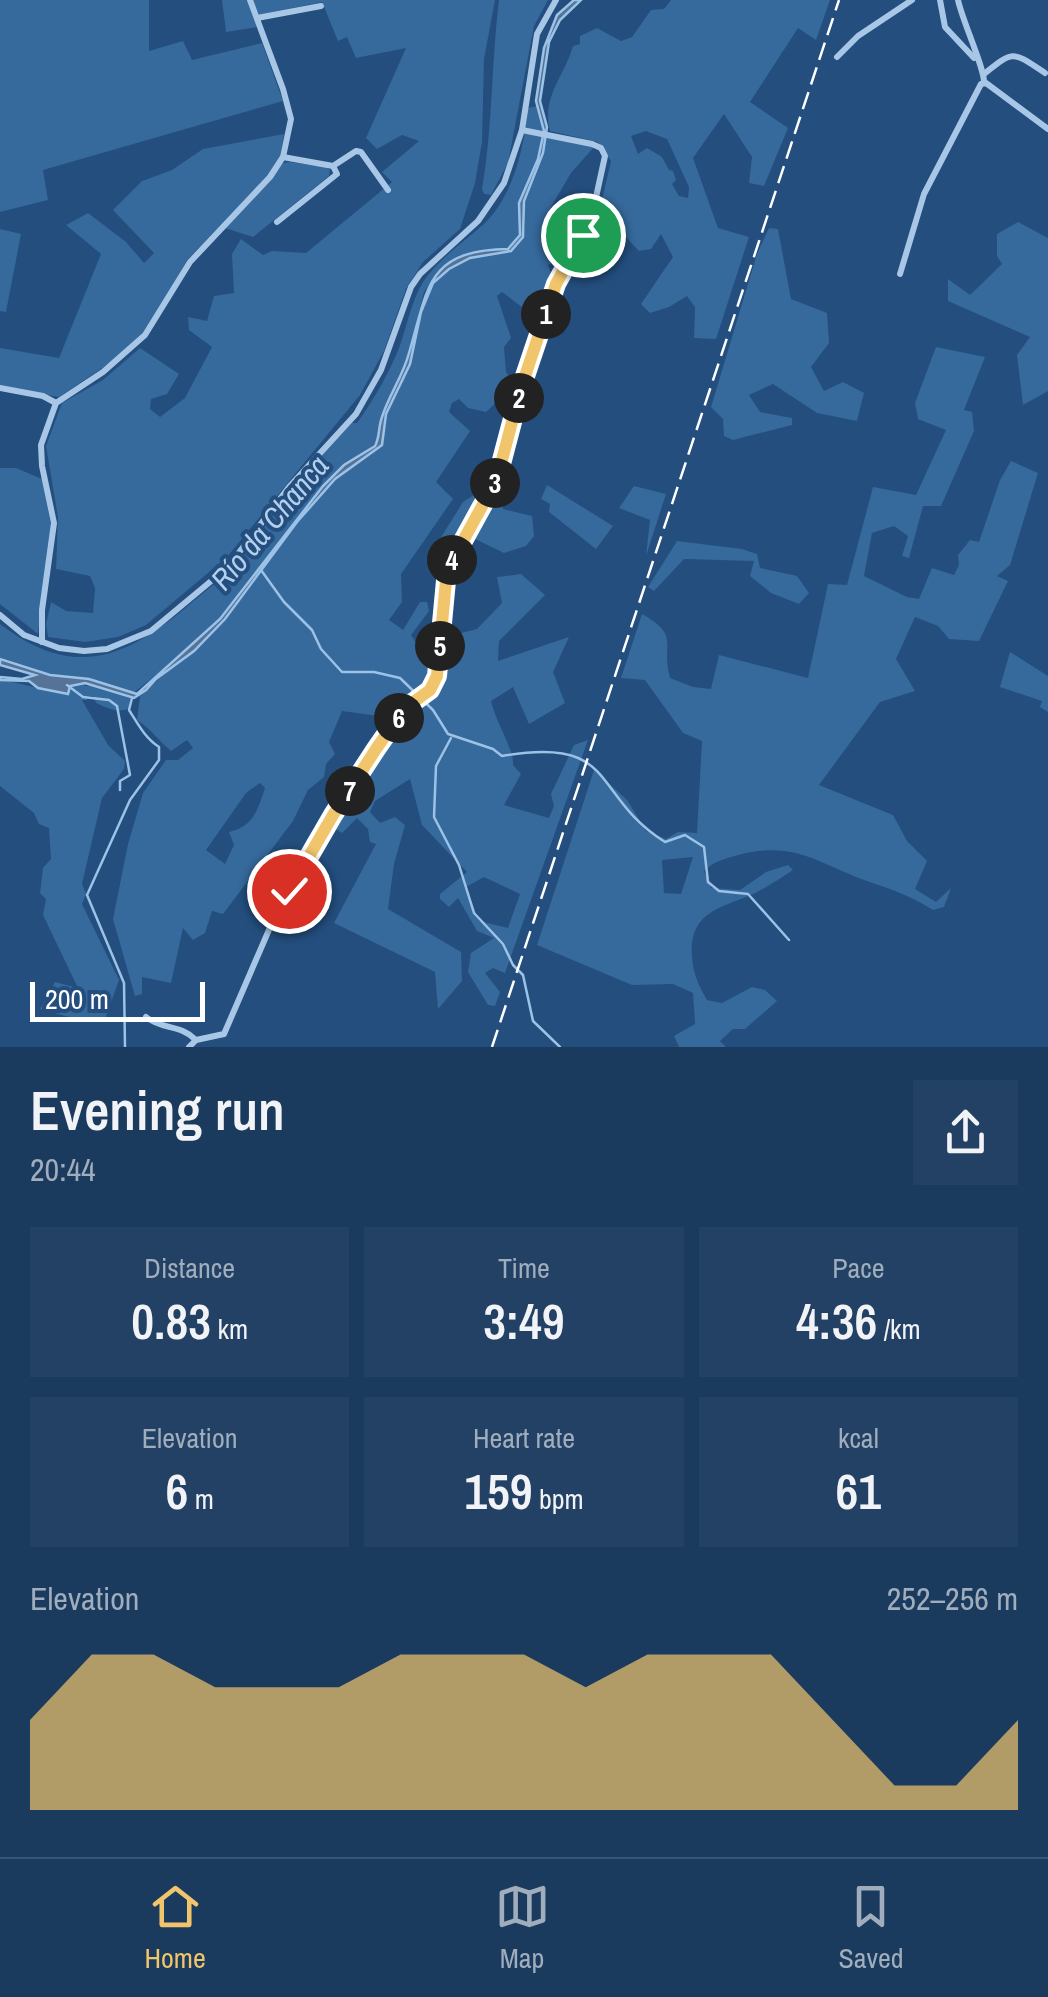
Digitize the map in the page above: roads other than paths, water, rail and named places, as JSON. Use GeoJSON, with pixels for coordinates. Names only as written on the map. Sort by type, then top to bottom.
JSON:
{"type":"FeatureCollection","features":[{"type":"Feature","properties":{"kind":"street"},"geometry":{"type":"LineString","coordinates":[[42,642],[42,610],[54,524],[42,466],[42,445],[56,403],[104,372],[145,335],[190,262],[283,157],[290,119],[250,0]]}},
{"type":"Feature","properties":{"kind":"street"},"geometry":{"type":"LineString","coordinates":[[0,616],[24,635],[84,652],[128,642],[151,631],[228,566],[289,487],[356,414],[381,370],[411,288],[420,274],[478,221],[494,201],[525,130],[532,50],[543,19],[556,0]]}},
{"type":"Feature","properties":{"kind":"street"},"geometry":{"type":"LineString","coordinates":[[837,58],[858,36],[912,0]]}},
{"type":"Feature","properties":{"kind":"street"},"geometry":{"type":"LineString","coordinates":[[940,0],[945,27],[976,58]]}},
{"type":"Feature","properties":{"kind":"street"},"geometry":{"type":"LineString","coordinates":[[958,0],[984,78],[1048,130]]}},
{"type":"Feature","properties":{"kind":"street"},"geometry":{"type":"LineString","coordinates":[[257,18],[321,6]]}},
{"type":"Feature","properties":{"kind":"street"},"geometry":{"type":"LineString","coordinates":[[900,274],[924,194],[984,78],[999,59],[1009,56],[1026,60],[1045,72]]}},
{"type":"Feature","properties":{"kind":"street"},"geometry":{"type":"LineString","coordinates":[[189,1047],[196,1040],[224,1034],[278,909],[333,815],[404,709],[430,690],[437,676],[447,570],[497,479],[556,284],[592,211],[604,168],[601,148],[525,130]]}},
{"type":"Feature","properties":{"kind":"street"},"geometry":{"type":"LineString","coordinates":[[332,166],[356,151],[361,152],[388,190]]}},
{"type":"Feature","properties":{"kind":"street"},"geometry":{"type":"LineString","coordinates":[[277,222],[337,174],[332,166],[283,157]]}},
{"type":"Feature","properties":{"kind":"street"},"geometry":{"type":"LineString","coordinates":[[0,388],[44,396],[56,403]]}},
{"type":"Feature","properties":{"kind":"street"},"geometry":{"type":"LineString","coordinates":[[146,1017],[158,1025],[180,1026],[196,1040]]}},
{"type":"Feature","properties":{"kind":"waterway","name":"Río da Chanca"},"geometry":{"type":"LineString","coordinates":[[261,570],[342,672],[374,672],[400,678],[433,710],[448,734],[493,749],[502,756],[540,752],[567,754],[585,762],[641,824],[665,842],[685,835],[704,847],[708,882],[719,891],[748,894],[789,940]]}},
{"type":"Feature","properties":{"kind":"waterway"},"geometry":{"type":"LineString","coordinates":[[67,685],[83,697],[109,700],[117,706],[130,775],[120,781],[120,790]]}},
{"type":"Feature","properties":{"kind":"waterway"},"geometry":{"type":"LineString","coordinates":[[125,1047],[124,983],[87,895],[130,800],[159,760],[159,747],[129,710],[132,698]]}},
{"type":"Feature","properties":{"kind":"waterway"},"geometry":{"type":"LineString","coordinates":[[451,738],[436,766],[434,817],[459,865],[474,913],[503,944],[523,975],[533,1021],[560,1047]]}},
{"type":"Feature","properties":{"kind":"railway"},"geometry":{"type":"LineString","coordinates":[[492,1047],[839,0]]}}]}
